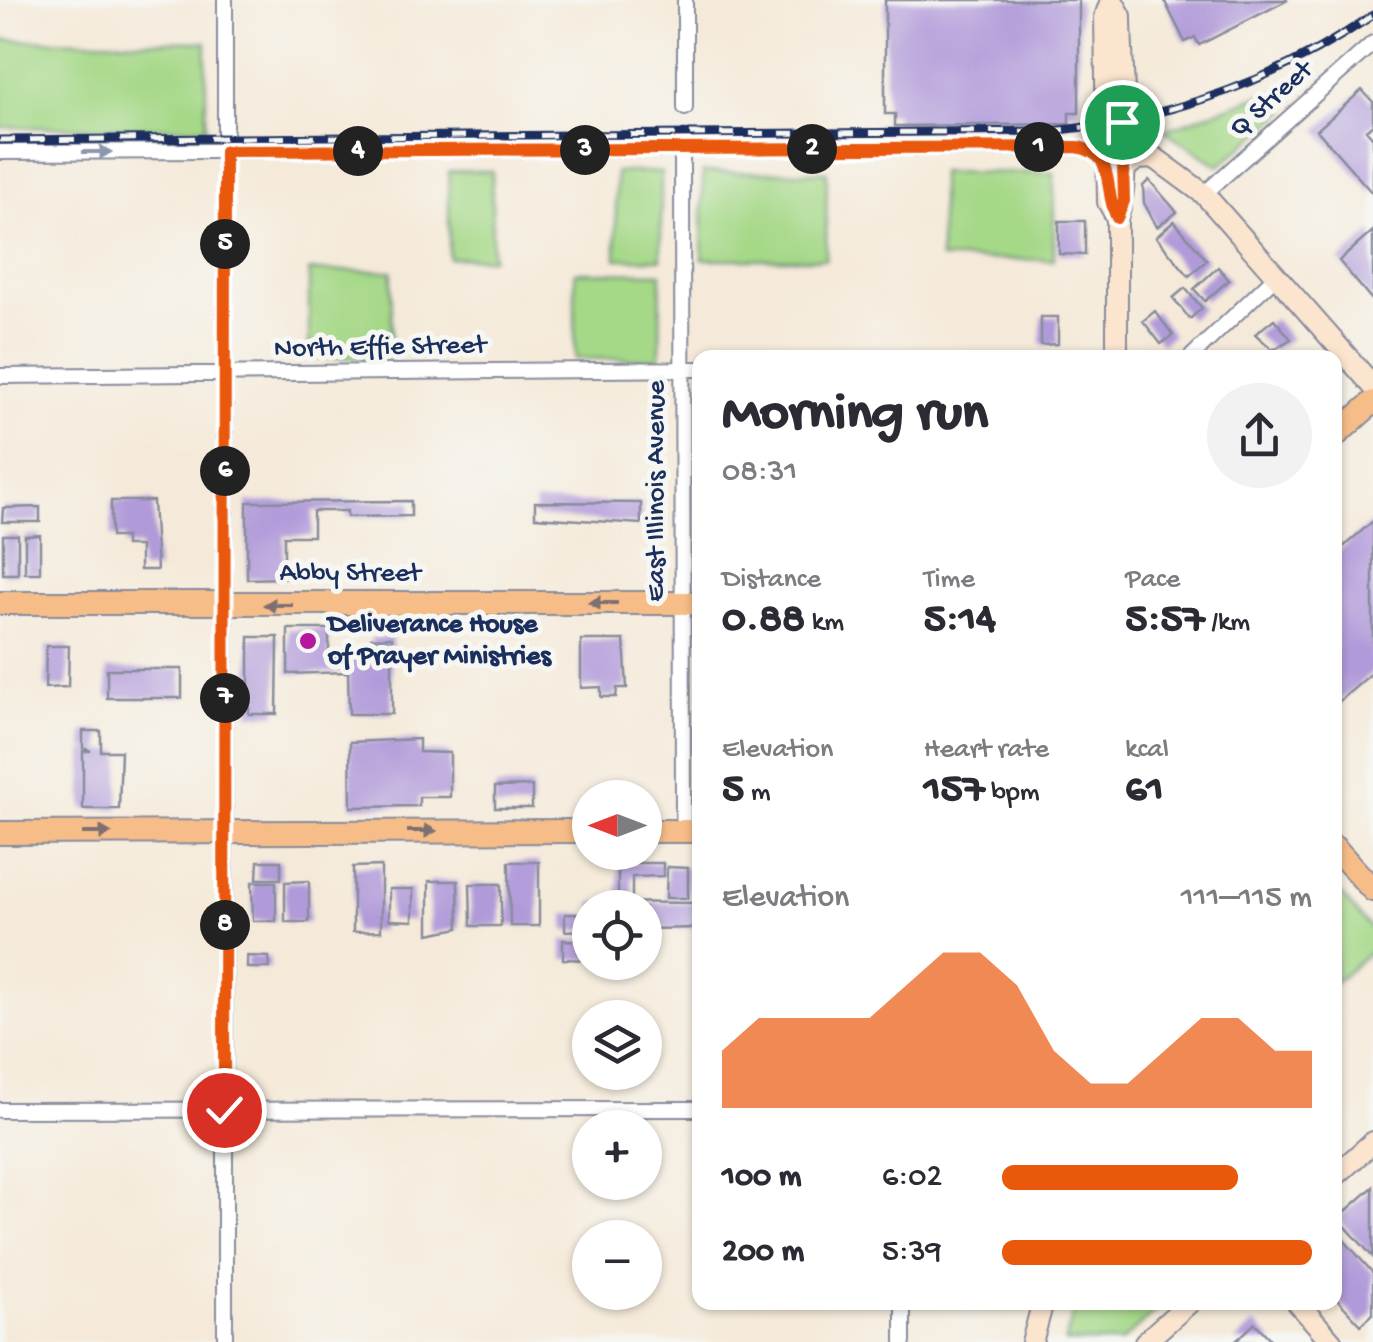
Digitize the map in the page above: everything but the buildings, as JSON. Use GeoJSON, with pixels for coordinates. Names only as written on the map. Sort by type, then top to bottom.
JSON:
{"type":"FeatureCollection","features":[{"type":"Feature","properties":{"kind":"main road"},"geometry":{"type":"LineString","coordinates":[[1342,430],[1373,402]]}},
{"type":"Feature","properties":{"kind":"main road","name":"Abby Street"},"geometry":{"type":"LineString","coordinates":[[0,604],[691,604]]}},
{"type":"Feature","properties":{"kind":"main road"},"geometry":{"type":"LineString","coordinates":[[0,833],[572,831]]}},
{"type":"Feature","properties":{"kind":"main road"},"geometry":{"type":"LineString","coordinates":[[662,831],[691,831]]}},
{"type":"Feature","properties":{"kind":"main road"},"geometry":{"type":"LineString","coordinates":[[1342,856],[1373,890]]}},
{"type":"Feature","properties":{"kind":"street"},"geometry":{"type":"LineString","coordinates":[[225,0],[225,1342]]}},
{"type":"Feature","properties":{"kind":"street"},"geometry":{"type":"LineString","coordinates":[[685,0],[685,108]]}},
{"type":"Feature","properties":{"kind":"street"},"geometry":{"type":"LineString","coordinates":[[1116,167],[1123,136],[1121,16],[1112,0],[1105,17],[1116,167],[1124,201],[1117,218],[1117,350]]}},
{"type":"Feature","properties":{"kind":"street","name":"Q Street"},"geometry":{"type":"LineString","coordinates":[[1204,194],[1373,43]]}},
{"type":"Feature","properties":{"kind":"street"},"geometry":{"type":"LineString","coordinates":[[1123,136],[1177,156],[1202,181],[1204,194]]}},
{"type":"Feature","properties":{"kind":"street"},"geometry":{"type":"LineString","coordinates":[[0,152],[1077,147],[1098,154],[1116,167]]}},
{"type":"Feature","properties":{"kind":"street","name":"East Illinois Avenue"},"geometry":{"type":"LineString","coordinates":[[682,150],[691,831]]}},
{"type":"Feature","properties":{"kind":"street"},"geometry":{"type":"LineString","coordinates":[[1116,167],[1137,158],[1154,158],[1204,194],[1341,350]]}},
{"type":"Feature","properties":{"kind":"street"},"geometry":{"type":"LineString","coordinates":[[1198,350],[1276,276]]}},
{"type":"Feature","properties":{"kind":"street"},"geometry":{"type":"LineString","coordinates":[[1342,351],[1373,386]]}},
{"type":"Feature","properties":{"kind":"street","name":"North Effie Street"},"geometry":{"type":"LineString","coordinates":[[0,376],[692,369]]}},
{"type":"Feature","properties":{"kind":"street"},"geometry":{"type":"LineString","coordinates":[[0,1110],[692,1109]]}},
{"type":"Feature","properties":{"kind":"street"},"geometry":{"type":"LineString","coordinates":[[1342,1170],[1373,1142]]}},
{"type":"Feature","properties":{"kind":"street"},"geometry":{"type":"LineString","coordinates":[[903,1310],[903,1342]]}},
{"type":"Feature","properties":{"kind":"street"},"geometry":{"type":"LineString","coordinates":[[1032,1342],[1040,1310]]}},
{"type":"Feature","properties":{"kind":"street"},"geometry":{"type":"LineString","coordinates":[[1144,1342],[1181,1310]]}},
{"type":"Feature","properties":{"kind":"street"},"geometry":{"type":"LineString","coordinates":[[1304,1310],[1332,1342]]}},
{"type":"Feature","properties":{"kind":"green space"},"geometry":{"type":"Polygon","coordinates":[[[0,40],[206,42],[206,128],[0,127],[0,40]]]}},
{"type":"Feature","properties":{"kind":"green space"},"geometry":{"type":"Polygon","coordinates":[[[1270,92],[1286,111],[1219,166],[1164,130],[1270,92]]]}},
{"type":"Feature","properties":{"kind":"green space"},"geometry":{"type":"Polygon","coordinates":[[[449,171],[492,171],[492,258],[449,258],[449,171]]]}},
{"type":"Feature","properties":{"kind":"green space"},"geometry":{"type":"Polygon","coordinates":[[[616,172],[661,172],[661,259],[616,259],[616,172]]]}},
{"type":"Feature","properties":{"kind":"green space"},"geometry":{"type":"Polygon","coordinates":[[[703,172],[827,172],[826,259],[702,259],[703,172]]]}},
{"type":"Feature","properties":{"kind":"green space"},"geometry":{"type":"Polygon","coordinates":[[[940,172],[1054,173],[1054,260],[940,259],[940,172]]]}},
{"type":"Feature","properties":{"kind":"green space"},"geometry":{"type":"Polygon","coordinates":[[[309,271],[392,271],[391,358],[309,358],[309,271]]]}},
{"type":"Feature","properties":{"kind":"green space"},"geometry":{"type":"Polygon","coordinates":[[[575,272],[661,273],[660,359],[575,359],[575,272]]]}},
{"type":"Feature","properties":{"kind":"green space"},"geometry":{"type":"Polygon","coordinates":[[[1342,896],[1373,931],[1373,949],[1342,977],[1342,896]]]}},
{"type":"Feature","properties":{"kind":"green space"},"geometry":{"type":"Polygon","coordinates":[[[1074,1310],[1157,1310],[1121,1342],[1065,1342],[1074,1310]]]}},
{"type":"Feature","properties":{"kind":"railway"},"geometry":{"type":"LineString","coordinates":[[0,140],[1052,131],[1138,117],[1220,93],[1299,59],[1373,15]]}},
{"type":"Feature","properties":{"kind":"place","name":"Deliverance House of Prayer Ministries"},"geometry":{"type":"Point","coordinates":[308,641]}},
{"type":"Feature","properties":{"kind":"route"},"geometry":{"type":"LineString","coordinates":[[224,1110],[225,151],[1077,147],[1092,150],[1108,166],[1108,202],[1117,218],[1124,201],[1122,122]]}}]}
